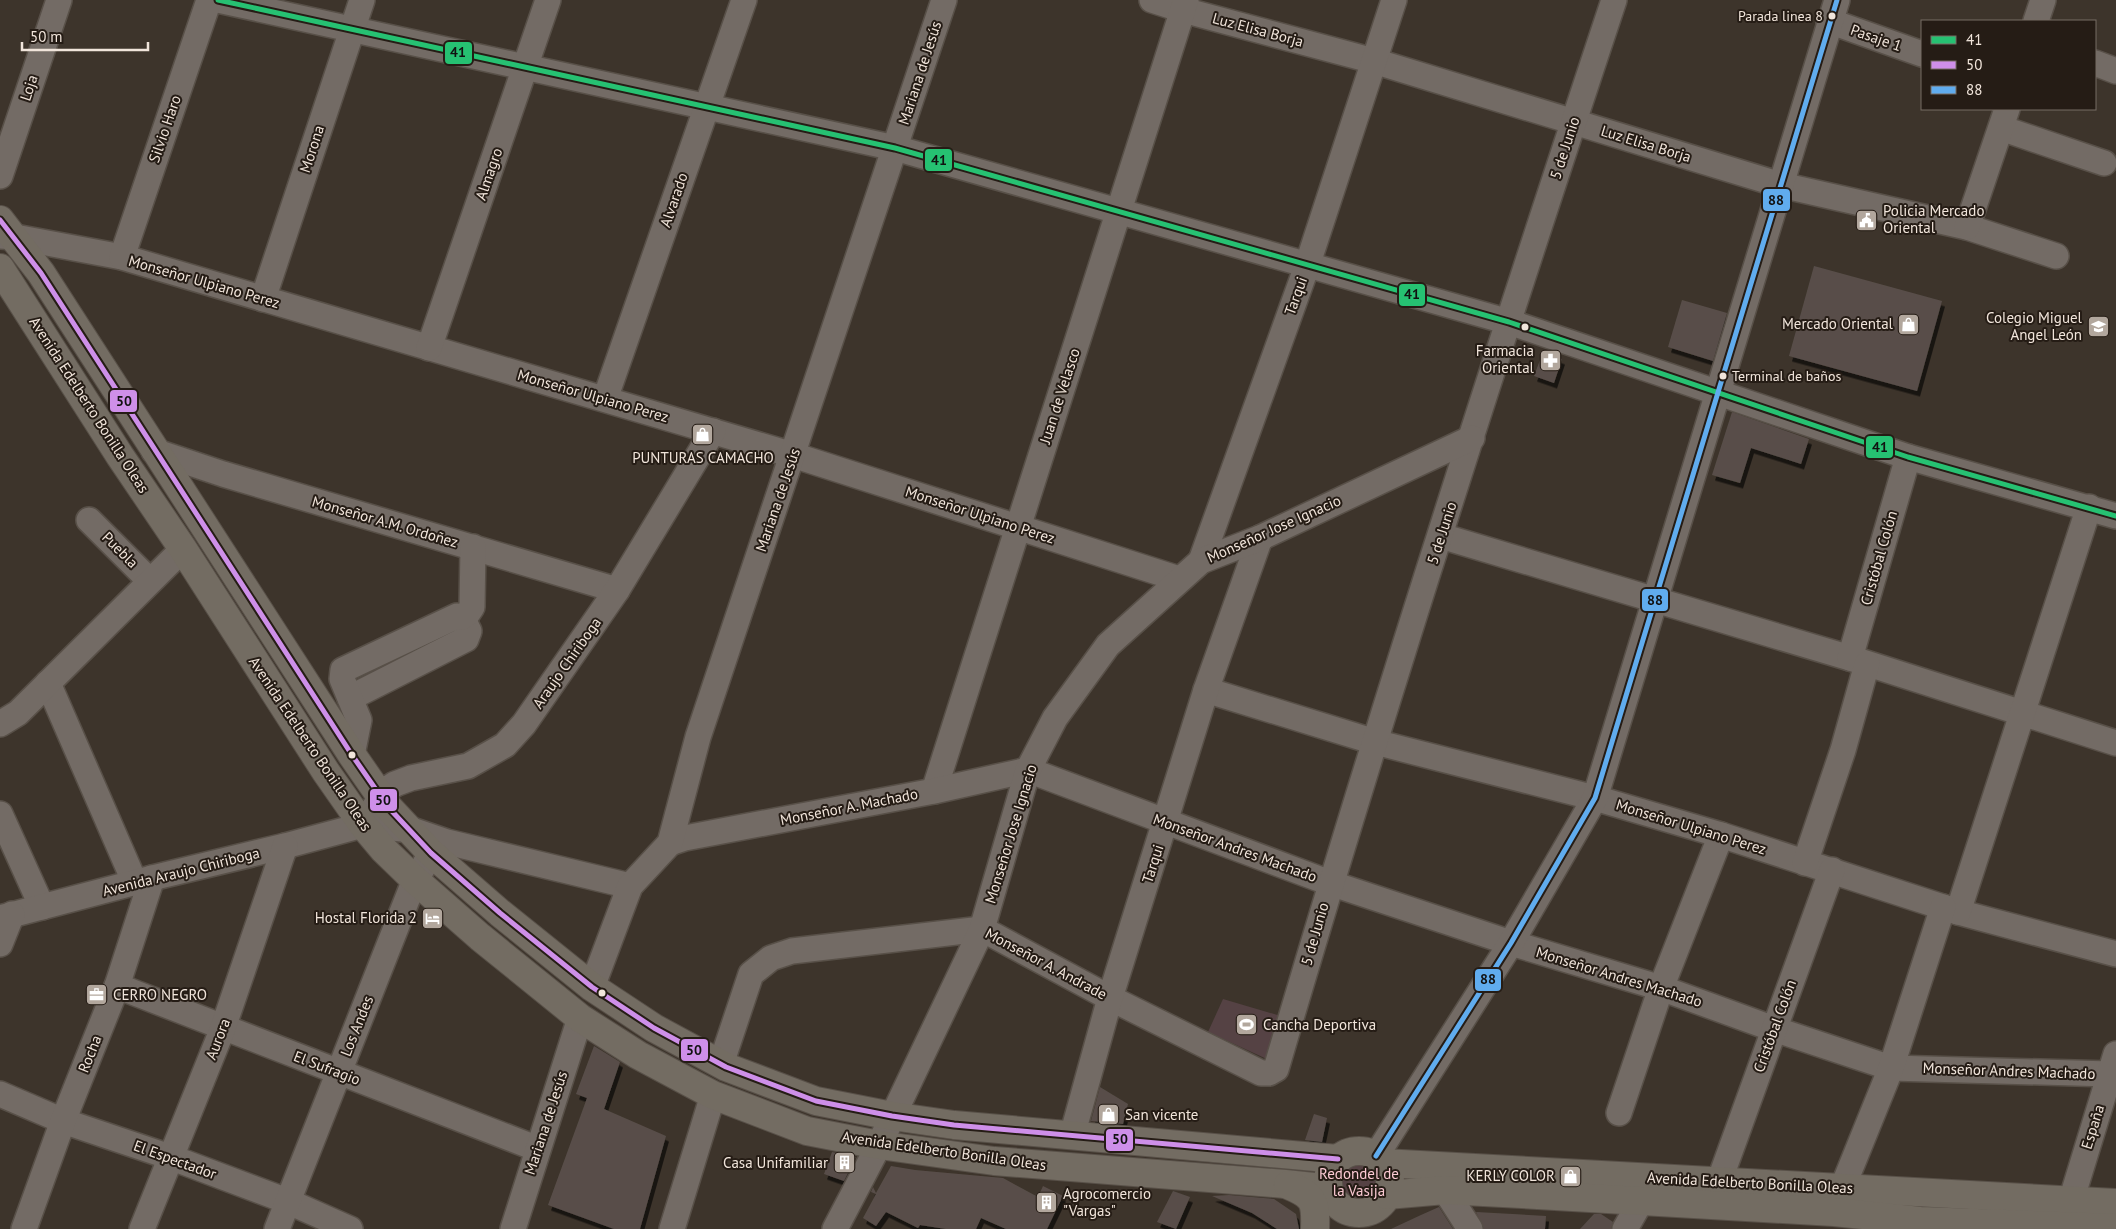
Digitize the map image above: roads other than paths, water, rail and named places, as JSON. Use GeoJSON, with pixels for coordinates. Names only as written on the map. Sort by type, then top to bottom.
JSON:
{"type":"FeatureCollection","features":[{"type":"Feature","properties":{"kind":"main road","name":"Avenida Edelberto Bonilla Oleas"},"geometry":{"type":"LineString","coordinates":[[5,231],[41,273],[154,451],[381,798],[431,853],[500,913],[592,987],[654,1028],[721,1064],[816,1101],[892,1116],[954,1125],[1338,1159]]}},
{"type":"Feature","properties":{"kind":"main road","name":"Avenida Edelberto Bonilla Oleas"},"geometry":{"type":"LineString","coordinates":[[0,268],[120,456],[183,549],[362,825],[384,850],[415,880],[480,937],[580,1018],[638,1055],[713,1095],[807,1131],[879,1145],[994,1161],[1285,1184],[1323,1188],[1330,1195]]}},
{"type":"Feature","properties":{"kind":"main road"},"geometry":{"type":"LineString","coordinates":[[1316,1229],[1330,1195],[1328,1174],[1338,1159],[1352,1152],[1361,1151],[1379,1160],[1390,1178],[1369,1216]]}},
{"type":"Feature","properties":{"kind":"main road","name":"Avenida Edelberto Bonilla Oleas"},"geometry":{"type":"LineString","coordinates":[[1379,1160],[1719,1182],[2116,1203]]}},
{"type":"Feature","properties":{"kind":"main road"},"geometry":{"type":"LineString","coordinates":[[1285,1184],[1306,1192],[1314,1201],[1316,1229]]}},
{"type":"Feature","properties":{"kind":"main road","name":"Avenida Edelberto Bonilla Oleas"},"geometry":{"type":"LineString","coordinates":[[1369,1216],[1439,1190],[1834,1212],[1918,1225],[2116,1228]]}},
{"type":"Feature","properties":{"kind":"main road"},"geometry":{"type":"LineString","coordinates":[[1330,1195],[1344,1210],[1369,1216],[1439,1190]]}},
{"type":"Feature","properties":{"kind":"street","name":"Loja"},"geometry":{"type":"LineString","coordinates":[[0,176],[59,0]]}},
{"type":"Feature","properties":{"kind":"street","name":"Silvio Haro"},"geometry":{"type":"LineString","coordinates":[[122,257],[209,0]]}},
{"type":"Feature","properties":{"kind":"street"},"geometry":{"type":"LineString","coordinates":[[218,0],[895,148],[1509,322],[1908,457],[2116,516]]}},
{"type":"Feature","properties":{"kind":"street","name":"Morona"},"geometry":{"type":"LineString","coordinates":[[263,299],[362,0]]}},
{"type":"Feature","properties":{"kind":"street","name":"Almagro"},"geometry":{"type":"LineString","coordinates":[[429,348],[548,0]]}},
{"type":"Feature","properties":{"kind":"street","name":"Alvarado"},"geometry":{"type":"LineString","coordinates":[[605,399],[744,0]]}},
{"type":"Feature","properties":{"kind":"street","name":"Mariana de Jesús"},"geometry":{"type":"LineString","coordinates":[[592,987],[630,886],[670,842],[698,737],[944,0]]}},
{"type":"Feature","properties":{"kind":"street","name":"Luz Elisa Borja"},"geometry":{"type":"LineString","coordinates":[[1152,0],[1184,5],[1374,61],[1781,186],[1967,227],[2056,256]]}},
{"type":"Feature","properties":{"kind":"street","name":"Tarqui"},"geometry":{"type":"LineString","coordinates":[[1201,561],[1307,266],[1394,0]]}},
{"type":"Feature","properties":{"kind":"street","name":"5 de Junio"},"geometry":{"type":"LineString","coordinates":[[1276,1069],[1330,883],[1614,0]]}},
{"type":"Feature","properties":{"kind":"street"},"geometry":{"type":"LineString","coordinates":[[2036,20],[2043,0]]}},
{"type":"Feature","properties":{"kind":"street","name":"Juan de Velasco"},"geometry":{"type":"LineString","coordinates":[[934,792],[1184,5]]}},
{"type":"Feature","properties":{"kind":"street"},"geometry":{"type":"LineString","coordinates":[[1379,1160],[1511,943],[1594,798],[1833,11]]}},
{"type":"Feature","properties":{"kind":"street","name":"Pasaje 1"},"geometry":{"type":"LineString","coordinates":[[1833,11],[1921,54]]}},
{"type":"Feature","properties":{"kind":"street"},"geometry":{"type":"LineString","coordinates":[[2096,63],[2116,71]]}},
{"type":"Feature","properties":{"kind":"street"},"geometry":{"type":"LineString","coordinates":[[1967,227],[2004,119],[2104,163]]}},
{"type":"Feature","properties":{"kind":"street","name":"Monseñor Ulpiano Perez"},"geometry":{"type":"LineString","coordinates":[[5,231],[122,257],[713,431],[1179,579]]}},
{"type":"Feature","properties":{"kind":"street","name":"Araujo Chiriboga"},"geometry":{"type":"LineString","coordinates":[[362,825],[386,790],[403,780],[468,766],[505,746],[524,724],[618,590],[713,431]]}},
{"type":"Feature","properties":{"kind":"street","name":"Monseñor Jose Ignacio"},"geometry":{"type":"LineString","coordinates":[[835,1229],[879,1145],[982,929],[1028,770],[1055,718],[1108,646],[1179,579],[1201,561],[1260,538],[1472,438]]}},
{"type":"Feature","properties":{"kind":"street","name":"Monseñor A.M. Ordoñez"},"geometry":{"type":"LineString","coordinates":[[154,451],[223,474],[618,590]]}},
{"type":"Feature","properties":{"kind":"street","name":"Cristóbal Colón"},"geometry":{"type":"LineString","coordinates":[[1805,863],[1843,750],[1859,661],[1908,457]]}},
{"type":"Feature","properties":{"kind":"street"},"geometry":{"type":"LineString","coordinates":[[1842,1189],[1891,1068],[2024,713],[2089,507]]}},
{"type":"Feature","properties":{"kind":"street","name":"Puebla"},"geometry":{"type":"LineString","coordinates":[[89,520],[150,581]]}},
{"type":"Feature","properties":{"kind":"street"},"geometry":{"type":"LineString","coordinates":[[1441,536],[1859,661],[2116,743]]}},
{"type":"Feature","properties":{"kind":"street","name":"Tarqui"},"geometry":{"type":"LineString","coordinates":[[1072,1136],[1110,998],[1206,690],[1260,538]]}},
{"type":"Feature","properties":{"kind":"street"},"geometry":{"type":"LineString","coordinates":[[352,755],[358,720],[342,679],[344,670],[457,616],[462,617],[472,607],[473,548]]}},
{"type":"Feature","properties":{"kind":"street"},"geometry":{"type":"LineString","coordinates":[[0,724],[18,713],[183,549]]}},
{"type":"Feature","properties":{"kind":"street"},"geometry":{"type":"LineString","coordinates":[[48,683],[143,880]]}},
{"type":"Feature","properties":{"kind":"street","name":"Monseñor Ulpiano Perez"},"geometry":{"type":"LineString","coordinates":[[1206,690],[1375,742],[1594,798],[1721,835],[1951,909],[2116,954]]}},
{"type":"Feature","properties":{"kind":"street","name":"Monseñor A. Machado"},"geometry":{"type":"LineString","coordinates":[[670,842],[934,792],[1028,770]]}},
{"type":"Feature","properties":{"kind":"street","name":"Monseñor Andres Machado"},"geometry":{"type":"LineString","coordinates":[[1028,770],[1330,883],[1511,943],[1662,988],[1774,1029],[1891,1068],[2113,1064]]}},
{"type":"Feature","properties":{"kind":"street"},"geometry":{"type":"LineString","coordinates":[[0,814],[42,907]]}},
{"type":"Feature","properties":{"kind":"street"},"geometry":{"type":"LineString","coordinates":[[362,825],[412,830],[447,842],[630,886]]}},
{"type":"Feature","properties":{"kind":"street","name":"Avenida Araujo Chiriboga"},"geometry":{"type":"LineString","coordinates":[[6,916],[362,825]]}},
{"type":"Feature","properties":{"kind":"street"},"geometry":{"type":"LineString","coordinates":[[1619,1113],[1662,988],[1721,835]]}},
{"type":"Feature","properties":{"kind":"street","name":"Aurora"},"geometry":{"type":"LineString","coordinates":[[142,1229],[223,1028],[285,846]]}},
{"type":"Feature","properties":{"kind":"street","name":"Los Andes"},"geometry":{"type":"LineString","coordinates":[[277,1229],[415,880],[431,853]]}},
{"type":"Feature","properties":{"kind":"street","name":"Cristóbal Colón"},"geometry":{"type":"LineString","coordinates":[[1719,1182],[1832,870]]}},
{"type":"Feature","properties":{"kind":"street","name":"Rocha"},"geometry":{"type":"LineString","coordinates":[[24,1229],[63,1121],[117,986],[143,880]]}},
{"type":"Feature","properties":{"kind":"street"},"geometry":{"type":"LineString","coordinates":[[0,944],[6,916]]}},
{"type":"Feature","properties":{"kind":"street","name":"Monseñor A. Andrade"},"geometry":{"type":"LineString","coordinates":[[721,1064],[751,974],[771,958],[792,951],[982,929],[1110,998],[1261,1073],[1269,1073],[1276,1069]]}},
{"type":"Feature","properties":{"kind":"street","name":"El Sufragio"},"geometry":{"type":"LineString","coordinates":[[117,986],[538,1148]]}},
{"type":"Feature","properties":{"kind":"street","name":"Mariana de Jesús"},"geometry":{"type":"LineString","coordinates":[[513,1229],[580,1018]]}},
{"type":"Feature","properties":{"kind":"street","name":"España"},"geometry":{"type":"LineString","coordinates":[[2071,1201],[2113,1064]]}},
{"type":"Feature","properties":{"kind":"street","name":"El Espectador"},"geometry":{"type":"LineString","coordinates":[[0,1094],[63,1121],[170,1157],[287,1201],[350,1229]]}},
{"type":"Feature","properties":{"kind":"street"},"geometry":{"type":"LineString","coordinates":[[672,1229],[713,1095]]}},
{"type":"Feature","properties":{"kind":"street"},"geometry":{"type":"LineString","coordinates":[[1439,1190],[1470,1229]]}},
{"type":"Feature","properties":{"kind":"street"},"geometry":{"type":"LineString","coordinates":[[1625,1229],[1641,1201]]}},
{"type":"Feature","properties":{"kind":"place","name":"Parada linea 8"},"geometry":{"type":"Point","coordinates":[1832,16]}},
{"type":"Feature","properties":{"kind":"place","name":"Policia Mercado Oriental"},"geometry":{"type":"Point","coordinates":[1867,220]}},
{"type":"Feature","properties":{"kind":"place","name":"Mercado Oriental"},"geometry":{"type":"Point","coordinates":[1909,324]}},
{"type":"Feature","properties":{"kind":"place","name":"Colegio Miguel Angel León"},"geometry":{"type":"Point","coordinates":[2098,327]}},
{"type":"Feature","properties":{"kind":"place","name":"Farmacia Oriental"},"geometry":{"type":"Point","coordinates":[1550,360]}},
{"type":"Feature","properties":{"kind":"place","name":"Terminal de baños"},"geometry":{"type":"Point","coordinates":[1723,376]}},
{"type":"Feature","properties":{"kind":"place","name":"PUNTURAS CAMACHO"},"geometry":{"type":"Point","coordinates":[703,435]}},
{"type":"Feature","properties":{"kind":"place","name":"Hostal Florida 2"},"geometry":{"type":"Point","coordinates":[433,918]}},
{"type":"Feature","properties":{"kind":"place","name":"CERRO NEGRO"},"geometry":{"type":"Point","coordinates":[97,995]}},
{"type":"Feature","properties":{"kind":"place","name":"Cancha Deportiva"},"geometry":{"type":"Point","coordinates":[1247,1025]}},
{"type":"Feature","properties":{"kind":"place","name":"San vicente"},"geometry":{"type":"Point","coordinates":[1109,1115]}},
{"type":"Feature","properties":{"kind":"place","name":"Casa Unifamiliar"},"geometry":{"type":"Point","coordinates":[844,1163]}},
{"type":"Feature","properties":{"kind":"place","name":"KERLY COLOR"},"geometry":{"type":"Point","coordinates":[1571,1176]}},
{"type":"Feature","properties":{"kind":"place","name":"Agrocomercio \"Vargas\""},"geometry":{"type":"Point","coordinates":[1047,1203]}},
{"type":"Feature","properties":{"kind":"park label","name":"Redondel de la Vasija"},"geometry":{"type":"Point","coordinates":[1359,1182]}}]}
